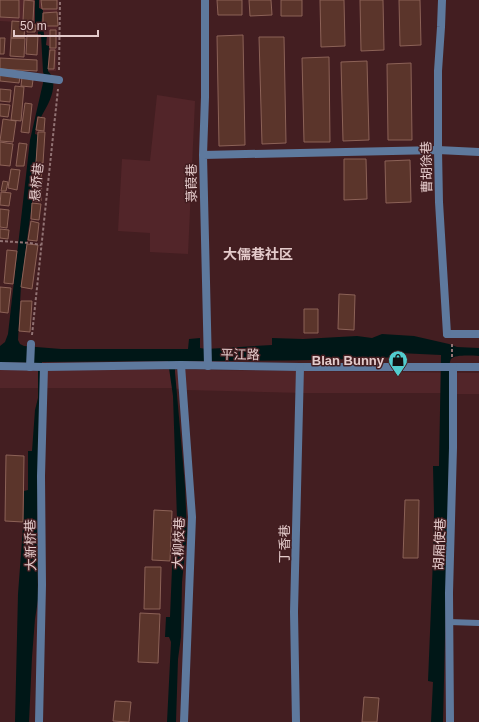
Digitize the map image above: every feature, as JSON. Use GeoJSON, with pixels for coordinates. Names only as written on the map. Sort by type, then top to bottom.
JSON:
{"type":"FeatureCollection","features":[{"type":"Feature","properties":{"kind":"street","name":"菉葭巷"},"geometry":{"type":"LineString","coordinates":[[205,0],[205,97],[203,155],[208,364]]}},
{"type":"Feature","properties":{"kind":"street","name":"曹胡徐巷"},"geometry":{"type":"LineString","coordinates":[[442,0],[438,71],[438,202],[447,334],[479,334]]}},
{"type":"Feature","properties":{"kind":"street"},"geometry":{"type":"LineString","coordinates":[[0,72],[57,80]]}},
{"type":"Feature","properties":{"kind":"street"},"geometry":{"type":"LineString","coordinates":[[203,155],[438,150],[479,152]]}},
{"type":"Feature","properties":{"kind":"street"},"geometry":{"type":"LineString","coordinates":[[31,344],[37,366]]}},
{"type":"Feature","properties":{"kind":"street","name":"平江路"},"geometry":{"type":"LineString","coordinates":[[0,366],[175,366],[208,364],[300,367],[479,367]]}},
{"type":"Feature","properties":{"kind":"street","name":"大新桥巷"},"geometry":{"type":"LineString","coordinates":[[37,366],[41,476],[42,585],[39,722]]}},
{"type":"Feature","properties":{"kind":"street","name":"大柳枝巷"},"geometry":{"type":"LineString","coordinates":[[175,366],[192,517],[184,722]]}},
{"type":"Feature","properties":{"kind":"street","name":"丁香巷"},"geometry":{"type":"LineString","coordinates":[[296,722],[294,612],[300,367]]}},
{"type":"Feature","properties":{"kind":"street","name":"胡厢使巷"},"geometry":{"type":"LineString","coordinates":[[450,722],[449,593],[453,448],[452,367]]}},
{"type":"Feature","properties":{"kind":"lane"},"geometry":{"type":"LineString","coordinates":[[450,622],[479,623]]}},
{"type":"Feature","properties":{"kind":"path","name":"悬桥巷"},"geometry":{"type":"LineString","coordinates":[[31,344],[57,80],[60,0]]}},
{"type":"Feature","properties":{"kind":"path"},"geometry":{"type":"LineString","coordinates":[[0,241],[41,245]]}},
{"type":"Feature","properties":{"kind":"path"},"geometry":{"type":"LineString","coordinates":[[452,343],[452,357]]}},
{"type":"Feature","properties":{"kind":"shaded area"},"geometry":{"type":"Polygon","coordinates":[[[0,0],[35,0],[35,23],[0,21],[0,0]]]}},
{"type":"Feature","properties":{"kind":"shaded area"},"geometry":{"type":"Polygon","coordinates":[[[35,0],[39,0],[39,8],[43,10],[41,25],[43,27],[44,35],[47,36],[46,45],[49,46],[48,71],[53,77],[53,88],[49,102],[41,117],[37,116],[35,134],[38,135],[32,203],[21,285],[18,340],[20,344],[24,346],[61,349],[188,349],[189,339],[200,338],[200,348],[206,349],[272,345],[272,338],[303,339],[357,336],[372,338],[382,334],[414,336],[457,347],[479,348],[479,356],[453,357],[449,365],[449,466],[443,722],[431,722],[433,682],[428,681],[433,559],[433,466],[439,466],[441,355],[399,353],[398,357],[370,358],[175,361],[185,486],[187,533],[182,582],[181,637],[178,659],[176,722],[167,722],[171,642],[169,637],[165,637],[166,617],[170,617],[172,568],[177,519],[173,396],[168,361],[42,362],[37,530],[38,600],[32,657],[29,722],[15,722],[18,594],[24,491],[28,490],[28,451],[32,451],[35,410],[38,398],[38,363],[0,362],[0,346],[5,342],[8,334],[30,140],[44,75],[41,34],[38,34],[38,23],[35,23],[35,0]]]}},
{"type":"Feature","properties":{"kind":"shaded area"},"geometry":{"type":"Polygon","coordinates":[[[39,0],[58,0],[56,71],[48,71],[46,45],[43,27],[41,25],[43,10],[39,8],[39,0]]]}},
{"type":"Feature","properties":{"kind":"shaded area"},"geometry":{"type":"Polygon","coordinates":[[[157,95],[195,101],[188,254],[150,252],[150,233],[118,231],[122,159],[150,161],[157,95]]]}},
{"type":"Feature","properties":{"kind":"shaded area"},"geometry":{"type":"Polygon","coordinates":[[[0,369],[479,373],[479,394],[304,393],[186,390],[172,388],[0,388],[0,369]]]}},
{"type":"Feature","properties":{"kind":"building"},"geometry":{"type":"Polygon","coordinates":[[[0,0],[19,0],[19,18],[0,17],[0,0]]]}},
{"type":"Feature","properties":{"kind":"building"},"geometry":{"type":"Polygon","coordinates":[[[24,0],[34,1],[33,21],[23,21],[24,0]]]}},
{"type":"Feature","properties":{"kind":"building"},"geometry":{"type":"Polygon","coordinates":[[[41,0],[57,0],[57,9],[42,9],[41,0]]]}},
{"type":"Feature","properties":{"kind":"building"},"geometry":{"type":"Polygon","coordinates":[[[217,0],[242,0],[242,15],[218,15],[217,0]]]}},
{"type":"Feature","properties":{"kind":"building"},"geometry":{"type":"Polygon","coordinates":[[[249,0],[271,0],[272,15],[250,16],[249,0]]]}},
{"type":"Feature","properties":{"kind":"building"},"geometry":{"type":"Polygon","coordinates":[[[281,0],[302,0],[302,16],[281,16],[281,0]]]}},
{"type":"Feature","properties":{"kind":"building"},"geometry":{"type":"Polygon","coordinates":[[[320,0],[344,0],[345,46],[321,47],[320,0]]]}},
{"type":"Feature","properties":{"kind":"building"},"geometry":{"type":"Polygon","coordinates":[[[360,0],[383,0],[384,50],[361,51],[360,0]]]}},
{"type":"Feature","properties":{"kind":"building"},"geometry":{"type":"Polygon","coordinates":[[[399,0],[420,0],[421,45],[400,46],[399,0]]]}},
{"type":"Feature","properties":{"kind":"building"},"geometry":{"type":"Polygon","coordinates":[[[57,12],[58,26],[43,26],[43,13],[57,12]]]}},
{"type":"Feature","properties":{"kind":"building"},"geometry":{"type":"Polygon","coordinates":[[[12,21],[25,22],[24,38],[11,38],[12,21]]]}},
{"type":"Feature","properties":{"kind":"building"},"geometry":{"type":"Polygon","coordinates":[[[28,24],[36,25],[35,32],[27,32],[28,24]]]}},
{"type":"Feature","properties":{"kind":"building"},"geometry":{"type":"Polygon","coordinates":[[[50,30],[56,30],[56,48],[50,48],[50,30]]]}},
{"type":"Feature","properties":{"kind":"building"},"geometry":{"type":"Polygon","coordinates":[[[27,35],[38,35],[37,55],[26,54],[27,35]]]}},
{"type":"Feature","properties":{"kind":"building"},"geometry":{"type":"Polygon","coordinates":[[[243,35],[245,145],[219,146],[217,36],[243,35]]]}},
{"type":"Feature","properties":{"kind":"building"},"geometry":{"type":"Polygon","coordinates":[[[259,37],[284,37],[286,143],[262,144],[259,37]]]}},
{"type":"Feature","properties":{"kind":"building"},"geometry":{"type":"Polygon","coordinates":[[[0,38],[5,38],[4,54],[0,54],[0,38]]]}},
{"type":"Feature","properties":{"kind":"building"},"geometry":{"type":"Polygon","coordinates":[[[11,38],[25,38],[24,57],[10,56],[11,38]]]}},
{"type":"Feature","properties":{"kind":"building"},"geometry":{"type":"Polygon","coordinates":[[[50,50],[55,50],[54,69],[48,69],[50,50]]]}},
{"type":"Feature","properties":{"kind":"building"},"geometry":{"type":"Polygon","coordinates":[[[329,57],[330,142],[304,142],[302,58],[329,57]]]}},
{"type":"Feature","properties":{"kind":"building"},"geometry":{"type":"Polygon","coordinates":[[[0,58],[37,60],[37,71],[0,69],[0,58]]]}},
{"type":"Feature","properties":{"kind":"building"},"geometry":{"type":"Polygon","coordinates":[[[367,61],[369,140],[343,141],[341,62],[367,61]]]}},
{"type":"Feature","properties":{"kind":"building"},"geometry":{"type":"Polygon","coordinates":[[[411,63],[412,140],[388,140],[387,64],[411,63]]]}},
{"type":"Feature","properties":{"kind":"building"},"geometry":{"type":"Polygon","coordinates":[[[0,75],[20,77],[19,83],[0,81],[0,75]]]}},
{"type":"Feature","properties":{"kind":"building"},"geometry":{"type":"Polygon","coordinates":[[[22,77],[33,80],[32,87],[21,86],[22,77]]]}},
{"type":"Feature","properties":{"kind":"building"},"geometry":{"type":"Polygon","coordinates":[[[15,86],[24,87],[21,121],[11,120],[15,86]]]}},
{"type":"Feature","properties":{"kind":"building"},"geometry":{"type":"Polygon","coordinates":[[[0,89],[11,90],[10,102],[0,101],[0,89]]]}},
{"type":"Feature","properties":{"kind":"building"},"geometry":{"type":"Polygon","coordinates":[[[25,103],[32,104],[29,133],[21,132],[25,103]]]}},
{"type":"Feature","properties":{"kind":"building"},"geometry":{"type":"Polygon","coordinates":[[[0,104],[10,105],[8,117],[0,116],[0,104]]]}},
{"type":"Feature","properties":{"kind":"building"},"geometry":{"type":"Polygon","coordinates":[[[38,117],[45,118],[44,131],[36,130],[38,117]]]}},
{"type":"Feature","properties":{"kind":"building"},"geometry":{"type":"Polygon","coordinates":[[[3,119],[16,121],[13,142],[0,141],[3,119]]]}},
{"type":"Feature","properties":{"kind":"building"},"geometry":{"type":"Polygon","coordinates":[[[38,132],[45,132],[43,163],[36,163],[38,132]]]}},
{"type":"Feature","properties":{"kind":"building"},"geometry":{"type":"Polygon","coordinates":[[[0,142],[13,144],[10,166],[0,165],[0,142]]]}},
{"type":"Feature","properties":{"kind":"building"},"geometry":{"type":"Polygon","coordinates":[[[19,143],[27,144],[24,166],[16,166],[19,143]]]}},
{"type":"Feature","properties":{"kind":"building"},"geometry":{"type":"Polygon","coordinates":[[[344,159],[366,159],[367,199],[344,200],[344,159]]]}},
{"type":"Feature","properties":{"kind":"building"},"geometry":{"type":"Polygon","coordinates":[[[410,160],[411,202],[386,203],[385,161],[410,160]]]}},
{"type":"Feature","properties":{"kind":"building"},"geometry":{"type":"Polygon","coordinates":[[[36,166],[42,166],[41,179],[34,179],[36,166]]]}},
{"type":"Feature","properties":{"kind":"building"},"geometry":{"type":"Polygon","coordinates":[[[11,169],[20,170],[17,190],[8,188],[11,169]]]}},
{"type":"Feature","properties":{"kind":"building"},"geometry":{"type":"Polygon","coordinates":[[[34,180],[42,180],[41,201],[33,201],[34,180]]]}},
{"type":"Feature","properties":{"kind":"building"},"geometry":{"type":"Polygon","coordinates":[[[3,181],[8,182],[6,191],[1,191],[3,181]]]}},
{"type":"Feature","properties":{"kind":"building"},"geometry":{"type":"Polygon","coordinates":[[[1,192],[11,193],[9,206],[0,205],[1,192]]]}},
{"type":"Feature","properties":{"kind":"building"},"geometry":{"type":"Polygon","coordinates":[[[32,203],[41,204],[39,220],[31,219],[32,203]]]}},
{"type":"Feature","properties":{"kind":"building"},"geometry":{"type":"Polygon","coordinates":[[[0,209],[9,210],[7,228],[0,227],[0,209]]]}},
{"type":"Feature","properties":{"kind":"building"},"geometry":{"type":"Polygon","coordinates":[[[31,221],[39,223],[37,241],[28,240],[31,221]]]}},
{"type":"Feature","properties":{"kind":"building"},"geometry":{"type":"Polygon","coordinates":[[[0,229],[9,230],[8,239],[0,238],[0,229]]]}},
{"type":"Feature","properties":{"kind":"building"},"geometry":{"type":"Polygon","coordinates":[[[27,244],[38,245],[32,289],[21,287],[27,244]]]}},
{"type":"Feature","properties":{"kind":"building"},"geometry":{"type":"Polygon","coordinates":[[[7,250],[17,251],[13,284],[4,283],[7,250]]]}},
{"type":"Feature","properties":{"kind":"building"},"geometry":{"type":"Polygon","coordinates":[[[0,287],[11,288],[8,313],[0,312],[0,287]]]}},
{"type":"Feature","properties":{"kind":"building"},"geometry":{"type":"Polygon","coordinates":[[[339,294],[355,295],[354,330],[338,329],[339,294]]]}},
{"type":"Feature","properties":{"kind":"building"},"geometry":{"type":"Polygon","coordinates":[[[21,301],[32,301],[30,332],[19,331],[21,301]]]}},
{"type":"Feature","properties":{"kind":"building"},"geometry":{"type":"Polygon","coordinates":[[[304,309],[318,309],[318,333],[304,333],[304,309]]]}},
{"type":"Feature","properties":{"kind":"building"},"geometry":{"type":"Polygon","coordinates":[[[6,455],[24,456],[23,522],[5,521],[6,455]]]}},
{"type":"Feature","properties":{"kind":"building"},"geometry":{"type":"Polygon","coordinates":[[[405,500],[419,500],[418,558],[403,558],[405,500]]]}},
{"type":"Feature","properties":{"kind":"building"},"geometry":{"type":"Polygon","coordinates":[[[154,510],[172,511],[170,561],[152,560],[154,510]]]}},
{"type":"Feature","properties":{"kind":"building"},"geometry":{"type":"Polygon","coordinates":[[[145,567],[161,567],[160,609],[144,609],[145,567]]]}},
{"type":"Feature","properties":{"kind":"building"},"geometry":{"type":"Polygon","coordinates":[[[140,613],[160,614],[158,663],[138,662],[140,613]]]}},
{"type":"Feature","properties":{"kind":"building"},"geometry":{"type":"Polygon","coordinates":[[[364,697],[379,698],[377,722],[362,722],[364,697]]]}},
{"type":"Feature","properties":{"kind":"building"},"geometry":{"type":"Polygon","coordinates":[[[115,701],[131,702],[129,722],[113,721],[115,701]]]}},
{"type":"Feature","properties":{"kind":"place","name":"Blan Bunny"},"geometry":{"type":"Point","coordinates":[398,377]}},
{"type":"Feature","properties":{"kind":"district","name":"大儒巷社区"},"geometry":{"type":"Point","coordinates":[258,254]}}]}
